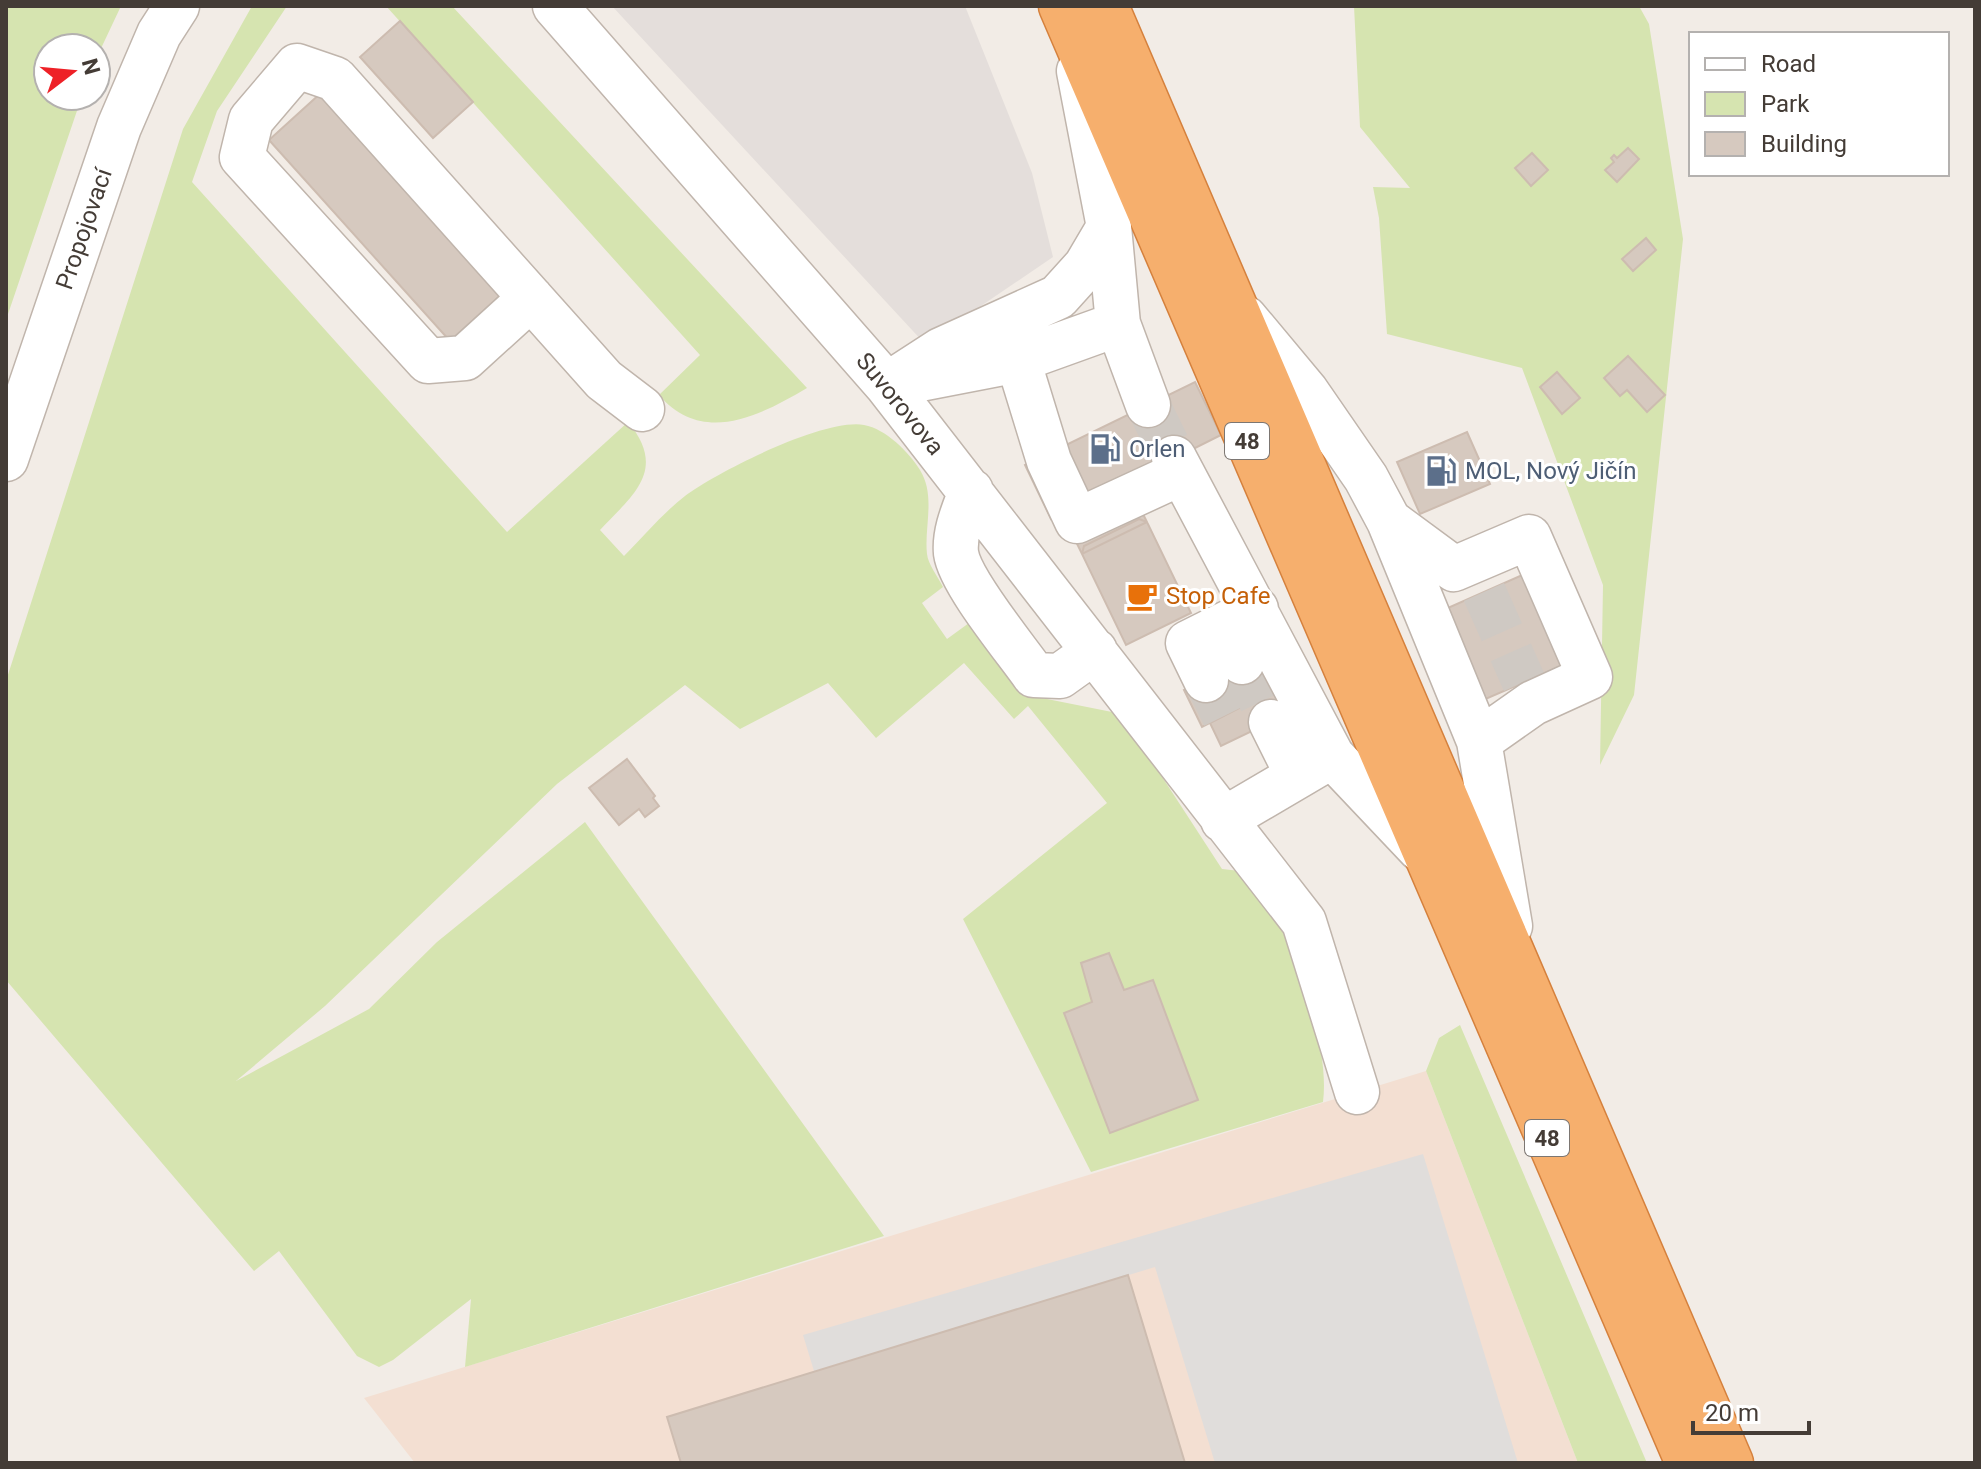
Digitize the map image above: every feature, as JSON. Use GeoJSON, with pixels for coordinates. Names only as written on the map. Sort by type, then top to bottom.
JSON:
{"type":"FeatureCollection","features":[{"type":"Feature","properties":{"kind":"highway","name":"48"},"geometry":{"type":"LineString","coordinates":[[1112,15],[1731,1463]]}},
{"type":"Feature","properties":{"kind":"highway","name":"48"},"geometry":{"type":"LineString","coordinates":[[1066,18],[1688,1463]]}},
{"type":"Feature","properties":{"kind":"street","name":"Propojovací"},"geometry":{"type":"LineString","coordinates":[[6,459],[119,127],[159,34],[177,6]]}},
{"type":"Feature","properties":{"kind":"street","name":"Suvorovova"},"geometry":{"type":"LineString","coordinates":[[555,6],[887,385],[1304,922],[1357,1092]]}},
{"type":"Feature","properties":{"kind":"street"},"geometry":{"type":"LineString","coordinates":[[1066,18],[1109,227],[1118,324],[1148,405]]}},
{"type":"Feature","properties":{"kind":"street"},"geometry":{"type":"LineString","coordinates":[[531,298],[465,358],[428,361],[242,157],[251,120],[297,66],[335,79],[531,298],[604,380],[642,409]]}},
{"type":"Feature","properties":{"kind":"street"},"geometry":{"type":"LineString","coordinates":[[887,385],[941,350],[1058,297],[1086,266],[1109,227]]}},
{"type":"Feature","properties":{"kind":"street"},"geometry":{"type":"LineString","coordinates":[[1240,312],[1306,391],[1366,478],[1389,521],[1479,741],[1515,960]]}},
{"type":"Feature","properties":{"kind":"street"},"geometry":{"type":"LineString","coordinates":[[887,385],[1018,360],[1118,324]]}},
{"type":"Feature","properties":{"kind":"street"},"geometry":{"type":"LineString","coordinates":[[1018,360],[1049,461],[1077,521],[1177,466],[1232,644],[1315,766]]}},
{"type":"Feature","properties":{"kind":"street"},"geometry":{"type":"LineString","coordinates":[[971,491],[957,532],[956,554],[968,580],[1034,675],[1060,676],[1095,651]]}},
{"type":"Feature","properties":{"kind":"street"},"geometry":{"type":"LineString","coordinates":[[1389,521],[1469,581],[1529,537],[1590,677],[1529,693],[1479,741]]}},
{"type":"Feature","properties":{"kind":"street"},"geometry":{"type":"LineString","coordinates":[[1271,722],[1315,766],[1423,853]]}},
{"type":"Feature","properties":{"kind":"street"},"geometry":{"type":"LineString","coordinates":[[1223,820],[1315,766]]}},
{"type":"Feature","properties":{"kind":"shaded area"},"geometry":{"type":"Polygon","coordinates":[[[612,6],[965,6],[1032,173],[1053,257],[925,344],[612,6]]]}},
{"type":"Feature","properties":{"kind":"shaded area"},"geometry":{"type":"Polygon","coordinates":[[[1426,1071],[1578,1463],[415,1463],[364,1398],[1426,1071]]]}},
{"type":"Feature","properties":{"kind":"shaded area"},"geometry":{"type":"Polygon","coordinates":[[[1423,1154],[1518,1463],[1215,1463],[1155,1267],[814,1371],[803,1335],[1423,1154]]]}},
{"type":"Feature","properties":{"kind":"green space"},"geometry":{"type":"Polygon","coordinates":[[[6,6],[121,6],[109,32],[32,32],[32,112],[77,112],[6,320],[6,6]]]}},
{"type":"Feature","properties":{"kind":"green space"},"geometry":{"type":"Polygon","coordinates":[[[252,6],[287,6],[217,111],[192,182],[507,532],[628,422],[640,439],[645,468],[634,493],[600,530],[624,556],[685,496],[721,473],[772,448],[846,425],[872,427],[888,436],[915,463],[925,480],[928,501],[927,554],[943,587],[922,603],[947,639],[969,623],[1037,697],[1112,712],[1129,726],[1222,869],[1240,871],[1271,909],[1292,952],[1310,1004],[1322,1056],[1323,1102],[1091,1172],[963,919],[1107,803],[1028,706],[1014,719],[964,663],[876,738],[828,683],[740,729],[685,685],[557,784],[325,1006],[236,1081],[369,1009],[437,942],[585,822],[884,1236],[465,1367],[471,1299],[393,1360],[379,1367],[357,1356],[279,1251],[254,1271],[6,980],[6,681],[183,129],[252,6]]]}},
{"type":"Feature","properties":{"kind":"green space"},"geometry":{"type":"Polygon","coordinates":[[[386,6],[452,6],[807,388],[750,416],[712,422],[693,419],[676,410],[659,395],[700,355],[386,6]]]}},
{"type":"Feature","properties":{"kind":"green space"},"geometry":{"type":"Polygon","coordinates":[[[1354,6],[1639,6],[1649,24],[1683,239],[1634,695],[1600,765],[1603,585],[1522,368],[1387,334],[1379,218],[1373,187],[1410,188],[1360,127],[1354,6]]]}},
{"type":"Feature","properties":{"kind":"green space"},"geometry":{"type":"Polygon","coordinates":[[[1460,1025],[1647,1463],[1578,1463],[1426,1071],[1439,1038],[1460,1025]]]}},
{"type":"Feature","properties":{"kind":"building"},"geometry":{"type":"Polygon","coordinates":[[[400,21],[473,102],[433,138],[360,57],[400,21]]]}},
{"type":"Feature","properties":{"kind":"building"},"geometry":{"type":"Polygon","coordinates":[[[322,92],[503,293],[450,341],[269,140],[322,92]]]}},
{"type":"Feature","properties":{"kind":"building"},"geometry":{"type":"Polygon","coordinates":[[[1628,148],[1639,159],[1617,182],[1605,170],[1614,162],[1611,158],[1614,155],[1617,158],[1628,148]]]}},
{"type":"Feature","properties":{"kind":"building"},"geometry":{"type":"Polygon","coordinates":[[[1532,153],[1548,170],[1531,186],[1515,168],[1532,153]]]}},
{"type":"Feature","properties":{"kind":"building"},"geometry":{"type":"Polygon","coordinates":[[[1646,238],[1656,250],[1633,271],[1622,259],[1646,238]]]}},
{"type":"Feature","properties":{"kind":"building"},"geometry":{"type":"Polygon","coordinates":[[[1628,356],[1665,395],[1647,412],[1627,390],[1620,396],[1604,378],[1628,356]]]}},
{"type":"Feature","properties":{"kind":"building"},"geometry":{"type":"Polygon","coordinates":[[[1557,372],[1580,398],[1562,414],[1540,387],[1557,372]]]}},
{"type":"Feature","properties":{"kind":"building"},"geometry":{"type":"Polygon","coordinates":[[[1195,382],[1221,435],[1127,482],[1147,522],[1082,554],[1062,513],[1051,519],[1025,465],[1195,382]]]}},
{"type":"Feature","properties":{"kind":"building"},"geometry":{"type":"Polygon","coordinates":[[[1467,432],[1490,484],[1420,514],[1397,462],[1467,432]]]}},
{"type":"Feature","properties":{"kind":"building","name":"Stop Cafe"},"geometry":{"type":"Polygon","coordinates":[[[1139,519],[1147,522],[1191,613],[1126,645],[1082,554],[1084,546],[1139,519]]]}},
{"type":"Feature","properties":{"kind":"building"},"geometry":{"type":"Polygon","coordinates":[[[1527,573],[1566,664],[1481,701],[1441,611],[1527,573]]]}},
{"type":"Feature","properties":{"kind":"building"},"geometry":{"type":"Polygon","coordinates":[[[1256,655],[1285,715],[1221,746],[1210,723],[1245,705],[1227,669],[1256,655]]]}},
{"type":"Feature","properties":{"kind":"building"},"geometry":{"type":"Polygon","coordinates":[[[1227,669],[1245,705],[1202,727],[1184,690],[1227,669]]]}},
{"type":"Feature","properties":{"kind":"building"},"geometry":{"type":"Polygon","coordinates":[[[627,759],[659,806],[645,817],[639,809],[619,825],[589,788],[627,759]]]}},
{"type":"Feature","properties":{"kind":"building"},"geometry":{"type":"Polygon","coordinates":[[[1109,953],[1124,990],[1153,980],[1198,1100],[1110,1133],[1064,1013],[1092,1002],[1081,963],[1109,953]]]}},
{"type":"Feature","properties":{"kind":"building"},"geometry":{"type":"Polygon","coordinates":[[[1128,1275],[1185,1463],[681,1463],[667,1417],[1128,1275]]]}},
{"type":"Feature","properties":{"kind":"tunnel"},"geometry":{"type":"LineString","coordinates":[[1148,405],[1174,458]]}},
{"type":"Feature","properties":{"kind":"tunnel"},"geometry":{"type":"LineString","coordinates":[[1484,592],[1524,682]]}},
{"type":"Feature","properties":{"kind":"tunnel"},"geometry":{"type":"LineString","coordinates":[[1242,662],[1271,722]]}},
{"type":"Feature","properties":{"kind":"tunnel"},"geometry":{"type":"LineString","coordinates":[[1206,680],[1224,716]]}},
{"type":"Feature","properties":{"kind":"place","name":"Orlen"},"geometry":{"type":"Point","coordinates":[1105,449]}},
{"type":"Feature","properties":{"kind":"place","name":"MOL, Nový Jičín"},"geometry":{"type":"Point","coordinates":[1441,471]}},
{"type":"Feature","properties":{"kind":"place","name":"Stop Cafe"},"geometry":{"type":"Point","coordinates":[1142,596]}}]}
